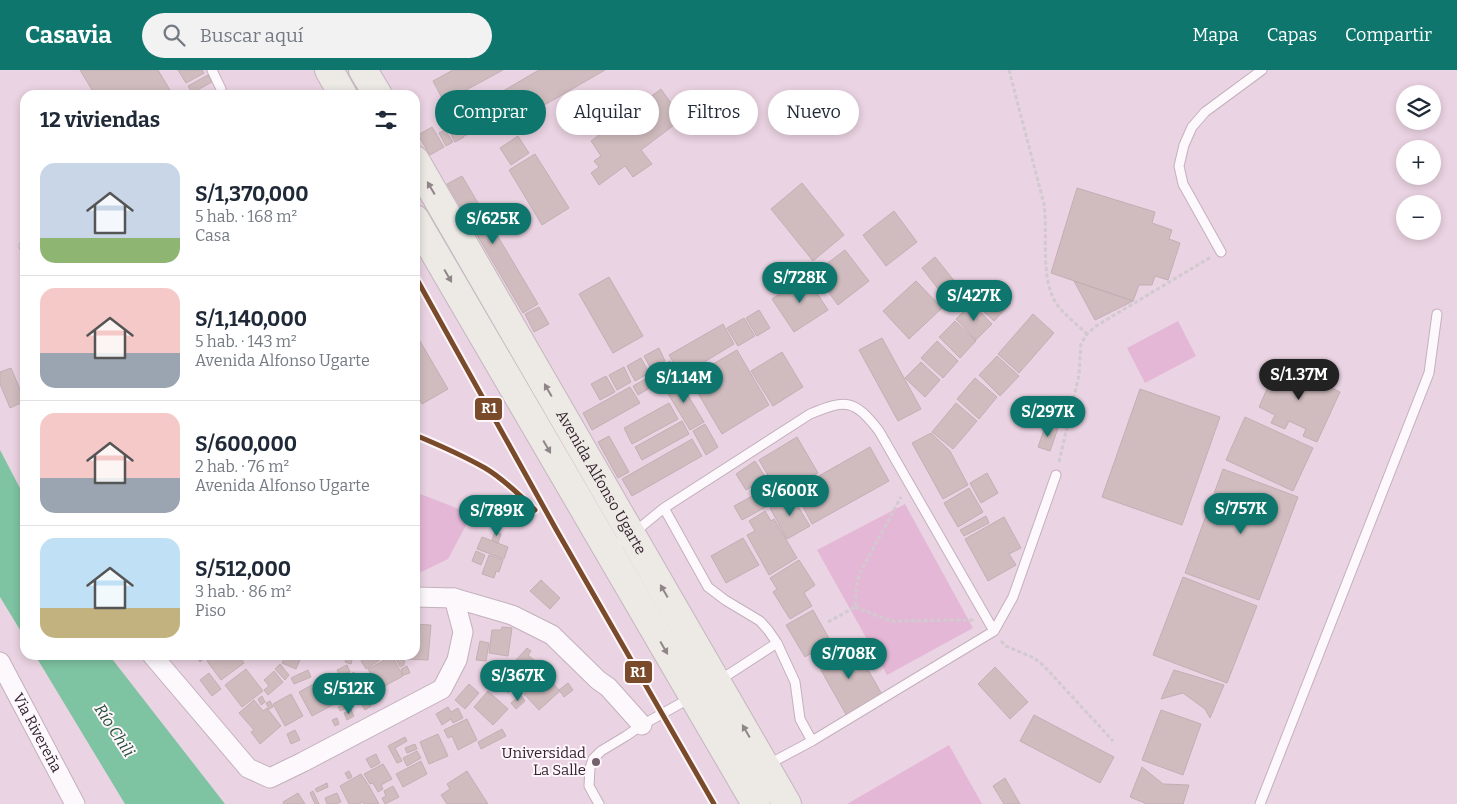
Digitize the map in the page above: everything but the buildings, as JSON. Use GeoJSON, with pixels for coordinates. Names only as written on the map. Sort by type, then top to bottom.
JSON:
{"type":"FeatureCollection","features":[{"type":"Feature","properties":{"kind":"main road"},"geometry":{"type":"LineString","coordinates":[[329,70],[340,90]]}},
{"type":"Feature","properties":{"kind":"main road"},"geometry":{"type":"LineString","coordinates":[[363,70],[375,90]]}},
{"type":"Feature","properties":{"kind":"main road","name":"Avenida Alfonso Ugarte"},"geometry":{"type":"LineString","coordinates":[[420,169],[631,535],[705,690],[753,773],[787,804]]}},
{"type":"Feature","properties":{"kind":"main road","name":"Avenida Alfonso Ugarte"},"geometry":{"type":"LineString","coordinates":[[420,228],[608,550],[705,690]]}},
{"type":"Feature","properties":{"kind":"main road","name":"Avenida Alfonso Ugarte"},"geometry":{"type":"LineString","coordinates":[[753,773],[756,804]]}},
{"type":"Feature","properties":{"kind":"street"},"geometry":{"type":"LineString","coordinates":[[420,597],[454,598],[512,615],[552,635],[598,680],[608,687],[642,725]]}},
{"type":"Feature","properties":{"kind":"street"},"geometry":{"type":"LineString","coordinates":[[156,660],[248,768],[270,778],[442,689],[457,660],[463,632],[454,598]]}},
{"type":"Feature","properties":{"kind":"street","name":"Via Rivereña"},"geometry":{"type":"LineString","coordinates":[[0,662],[75,804]]}},
{"type":"Feature","properties":{"kind":"lane"},"geometry":{"type":"LineString","coordinates":[[212,70],[221,90]]}},
{"type":"Feature","properties":{"kind":"lane"},"geometry":{"type":"LineString","coordinates":[[1220,252],[1183,184],[1179,166],[1184,145],[1192,127],[1205,112],[1262,70]]}},
{"type":"Feature","properties":{"kind":"lane"},"geometry":{"type":"LineString","coordinates":[[1260,804],[1429,373],[1437,314]]}},
{"type":"Feature","properties":{"kind":"lane"},"geometry":{"type":"LineString","coordinates":[[608,550],[631,535],[664,508],[810,414],[830,405],[852,405],[866,415],[878,431],[994,631]]}},
{"type":"Feature","properties":{"kind":"lane"},"geometry":{"type":"LineString","coordinates":[[753,773],[812,741],[994,631],[1013,597],[1056,475]]}},
{"type":"Feature","properties":{"kind":"lane"},"geometry":{"type":"LineString","coordinates":[[664,508],[708,587],[725,600],[760,621],[777,643],[795,682],[800,719],[812,741]]}},
{"type":"Feature","properties":{"kind":"lane"},"geometry":{"type":"LineString","coordinates":[[599,804],[590,786],[590,768],[593,759],[601,751],[642,725],[705,690],[777,643]]}},
{"type":"Feature","properties":{"kind":"path"},"geometry":{"type":"LineString","coordinates":[[1009,70],[1044,204],[1046,220],[1046,274],[1050,292],[1058,306],[1087,334]]}},
{"type":"Feature","properties":{"kind":"path"},"geometry":{"type":"LineString","coordinates":[[1056,475],[1079,374],[1081,344],[1087,334],[1096,326],[1220,252]]}},
{"type":"Feature","properties":{"kind":"path"},"geometry":{"type":"LineString","coordinates":[[856,607],[857,583],[860,572],[909,483]]}},
{"type":"Feature","properties":{"kind":"path"},"geometry":{"type":"LineString","coordinates":[[856,607],[887,621],[895,622],[988,620]]}},
{"type":"Feature","properties":{"kind":"path"},"geometry":{"type":"LineString","coordinates":[[828,622],[856,607]]}},
{"type":"Feature","properties":{"kind":"path"},"geometry":{"type":"LineString","coordinates":[[994,631],[1006,646],[1043,664],[1113,740]]}},
{"type":"Feature","properties":{"kind":"shaded area"},"geometry":{"type":"Polygon","coordinates":[[[1178,321],[1196,356],[1145,383],[1127,348],[1178,321]]]}},
{"type":"Feature","properties":{"kind":"shaded area"},"geometry":{"type":"Polygon","coordinates":[[[420,494],[472,514],[448,559],[420,573],[420,494]]]}},
{"type":"Feature","properties":{"kind":"shaded area"},"geometry":{"type":"Polygon","coordinates":[[[905,504],[973,628],[887,675],[817,550],[905,504]]]}},
{"type":"Feature","properties":{"kind":"shaded area"},"geometry":{"type":"Polygon","coordinates":[[[949,745],[982,804],[847,804],[949,745]]]}},
{"type":"Feature","properties":{"kind":"water"},"geometry":{"type":"Polygon","coordinates":[[[0,450],[20,488],[20,630],[0,597],[0,450]]]}},
{"type":"Feature","properties":{"kind":"water","name":"Río Chili"},"geometry":{"type":"Polygon","coordinates":[[[38,660],[113,660],[225,804],[125,804],[38,660]]]}},
{"type":"Feature","properties":{"kind":"transit line","name":"R1"},"geometry":{"type":"LineString","coordinates":[[420,285],[557,531],[714,804]]}},
{"type":"Feature","properties":{"kind":"transit line","name":"R1"},"geometry":{"type":"LineString","coordinates":[[420,437],[485,468],[505,482],[535,510]]}},
{"type":"Feature","properties":{"kind":"place","name":"Universidad La Salle"},"geometry":{"type":"Point","coordinates":[596,762]}}]}
